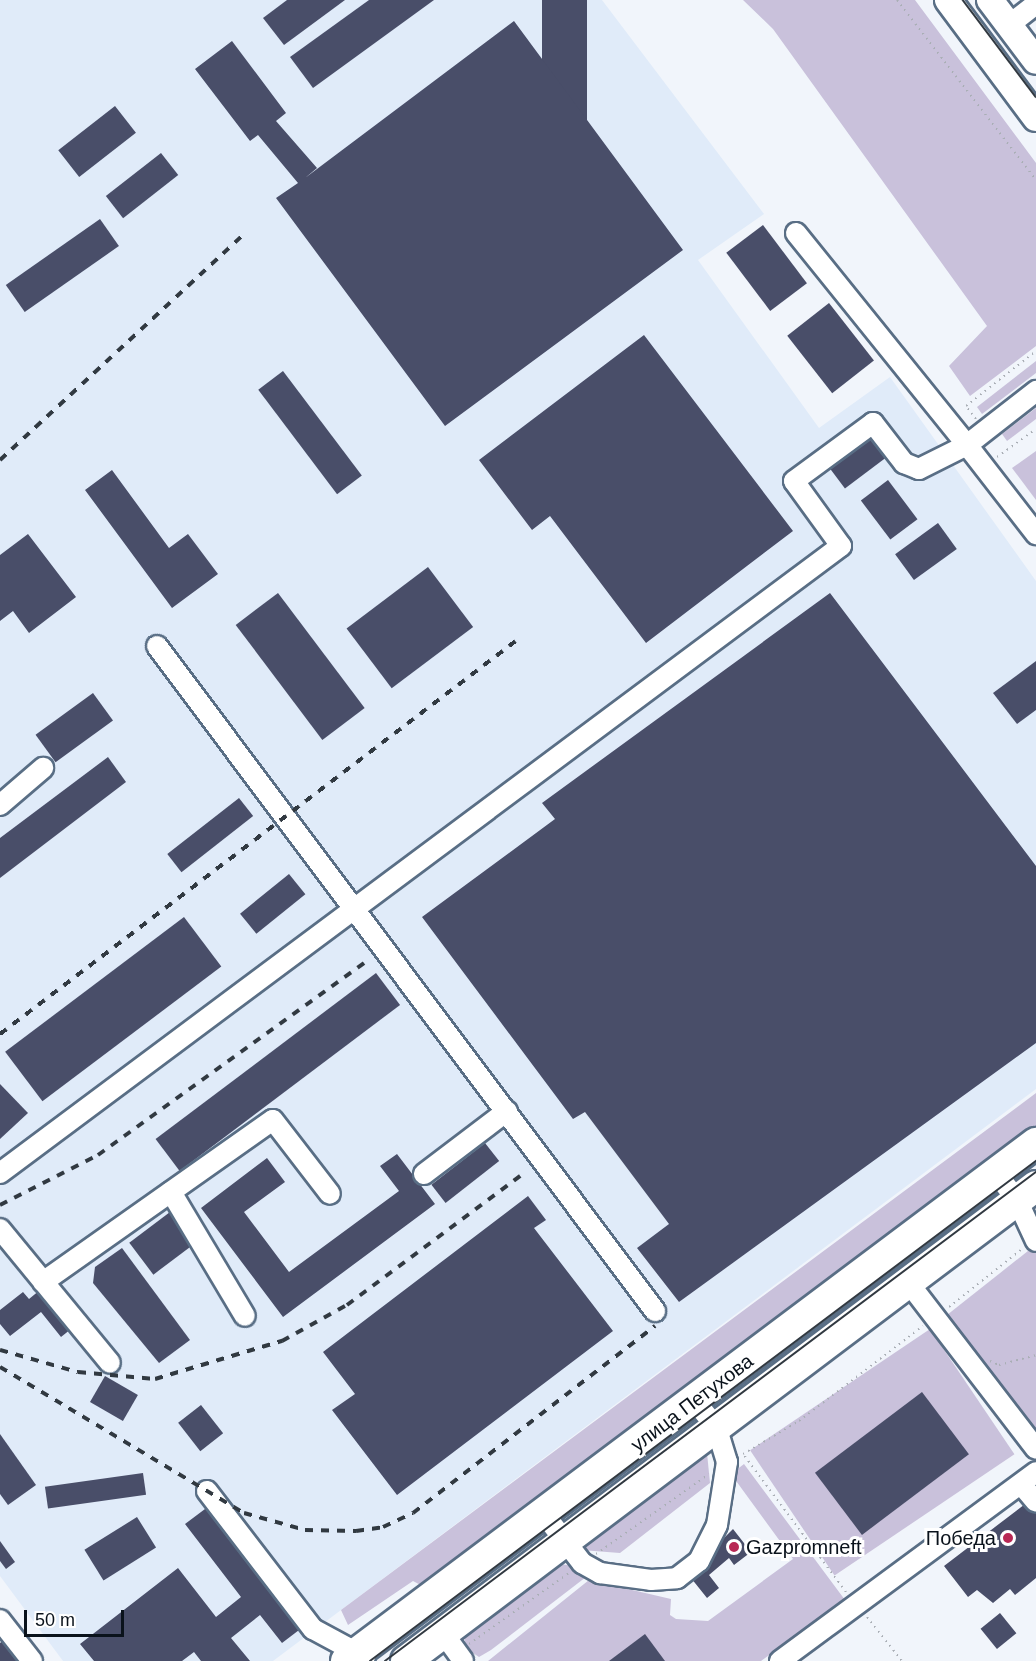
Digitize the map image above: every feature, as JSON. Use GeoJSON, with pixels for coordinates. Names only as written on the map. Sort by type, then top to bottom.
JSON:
{"type":"FeatureCollection","features":[{"type":"Feature","properties":{"kind":"highway","name":"улица Петухова"},"geometry":{"type":"LineString","coordinates":[[359,1658],[544,1514],[1036,1143]]}},
{"type":"Feature","properties":{"kind":"highway","name":"улица Петухова"},"geometry":{"type":"LineString","coordinates":[[406,1661],[1026,1193]]}},
{"type":"Feature","properties":{"kind":"main road"},"geometry":{"type":"LineString","coordinates":[[948,0],[1036,118]]}},
{"type":"Feature","properties":{"kind":"main road"},"geometry":{"type":"LineString","coordinates":[[990,0],[1036,61]]}},
{"type":"Feature","properties":{"kind":"street"},"geometry":{"type":"LineString","coordinates":[[1009,25],[1036,4]]}},
{"type":"Feature","properties":{"kind":"street"},"geometry":{"type":"LineString","coordinates":[[796,233],[967,444],[1036,534]]}},
{"type":"Feature","properties":{"kind":"street"},"geometry":{"type":"LineString","coordinates":[[0,1173],[842,546],[794,481],[873,423],[904,463],[919,469],[967,444],[1036,391]]}},
{"type":"Feature","properties":{"kind":"street"},"geometry":{"type":"LineString","coordinates":[[157,646],[356,907],[655,1311]]}},
{"type":"Feature","properties":{"kind":"street"},"geometry":{"type":"LineString","coordinates":[[0,805],[43,768]]}},
{"type":"Feature","properties":{"kind":"street"},"geometry":{"type":"LineString","coordinates":[[424,1174],[507,1111]]}},
{"type":"Feature","properties":{"kind":"street"},"geometry":{"type":"LineString","coordinates":[[43,1282],[273,1120],[330,1194]]}},
{"type":"Feature","properties":{"kind":"street"},"geometry":{"type":"LineString","coordinates":[[996,1173],[1026,1193],[1036,1240]]}},
{"type":"Feature","properties":{"kind":"street"},"geometry":{"type":"LineString","coordinates":[[171,1192],[245,1316]]}},
{"type":"Feature","properties":{"kind":"street"},"geometry":{"type":"LineString","coordinates":[[0,1229],[110,1363]]}},
{"type":"Feature","properties":{"kind":"street"},"geometry":{"type":"LineString","coordinates":[[908,1282],[1036,1449]]}},
{"type":"Feature","properties":{"kind":"street"},"geometry":{"type":"LineString","coordinates":[[544,1514],[582,1563],[600,1573],[651,1580],[677,1578],[699,1561],[717,1525],[727,1462],[716,1427],[694,1401]]}},
{"type":"Feature","properties":{"kind":"street"},"geometry":{"type":"LineString","coordinates":[[780,1661],[804,1655],[857,1606],[1028,1478],[1036,1502]]}},
{"type":"Feature","properties":{"kind":"street"},"geometry":{"type":"LineString","coordinates":[[207,1491],[313,1629],[359,1658]]}},
{"type":"Feature","properties":{"kind":"street"},"geometry":{"type":"LineString","coordinates":[[0,1619],[32,1661]]}},
{"type":"Feature","properties":{"kind":"street"},"geometry":{"type":"LineString","coordinates":[[442,1633],[463,1661]]}},
{"type":"Feature","properties":{"kind":"path"},"geometry":{"type":"LineString","coordinates":[[897,0],[1036,180]]}},
{"type":"Feature","properties":{"kind":"path"},"geometry":{"type":"LineString","coordinates":[[985,431],[966,406],[1036,351]]}},
{"type":"Feature","properties":{"kind":"path"},"geometry":{"type":"LineString","coordinates":[[984,466],[1036,429]]}},
{"type":"Feature","properties":{"kind":"path"},"geometry":{"type":"LineString","coordinates":[[902,1661],[857,1606],[743,1455],[799,1421],[1036,1240]]}},
{"type":"Feature","properties":{"kind":"path"},"geometry":{"type":"LineString","coordinates":[[982,1357],[999,1365],[1036,1355]]}},
{"type":"Feature","properties":{"kind":"shaded area"},"geometry":{"type":"Polygon","coordinates":[[[0,0],[602,0],[764,214],[698,260],[819,428],[890,377],[1036,581],[1036,1089],[273,1661],[63,1661],[0,1576],[0,0]]]}},
{"type":"Feature","properties":{"kind":"shaded area"},"geometry":{"type":"Polygon","coordinates":[[[743,0],[915,0],[1036,163],[1036,346],[970,396],[949,366],[987,326],[773,29],[743,0]]]}},
{"type":"Feature","properties":{"kind":"shaded area"},"geometry":{"type":"Polygon","coordinates":[[[1036,361],[1036,373],[982,414],[977,407],[1036,361]]]}},
{"type":"Feature","properties":{"kind":"shaded area"},"geometry":{"type":"Polygon","coordinates":[[[1036,408],[1036,419],[1007,441],[1002,434],[1036,408]]]}},
{"type":"Feature","properties":{"kind":"shaded area"},"geometry":{"type":"Polygon","coordinates":[[[1036,451],[1036,500],[1012,468],[1036,451]]]}},
{"type":"Feature","properties":{"kind":"shaded area"},"geometry":{"type":"Polygon","coordinates":[[[1036,1093],[1036,1127],[430,1590],[413,1581],[348,1625],[341,1610],[1036,1093]]]}},
{"type":"Feature","properties":{"kind":"shaded area"},"geometry":{"type":"Polygon","coordinates":[[[1033,1247],[1036,1253],[1036,1434],[947,1315],[1033,1247]]]}},
{"type":"Feature","properties":{"kind":"shaded area"},"geometry":{"type":"Polygon","coordinates":[[[930,1329],[1014,1454],[835,1576],[750,1450],[930,1329]]]}},
{"type":"Feature","properties":{"kind":"shaded area"},"geometry":{"type":"Polygon","coordinates":[[[707,1453],[710,1483],[620,1553],[581,1550],[707,1453]]]}},
{"type":"Feature","properties":{"kind":"shaded area"},"geometry":{"type":"Polygon","coordinates":[[[744,1464],[845,1600],[761,1661],[488,1661],[589,1580],[671,1599],[670,1615],[676,1619],[708,1621],[793,1559],[731,1474],[744,1464]]]}},
{"type":"Feature","properties":{"kind":"shaded area"},"geometry":{"type":"Polygon","coordinates":[[[556,1563],[583,1568],[586,1577],[491,1650],[479,1657],[467,1649],[463,1633],[556,1563]]]}},
{"type":"Feature","properties":{"kind":"building"},"geometry":{"type":"Polygon","coordinates":[[[287,0],[345,0],[284,45],[263,18],[287,0]]]}},
{"type":"Feature","properties":{"kind":"building"},"geometry":{"type":"Polygon","coordinates":[[[369,0],[434,0],[313,88],[290,57],[369,0]]]}},
{"type":"Feature","properties":{"kind":"building"},"geometry":{"type":"Polygon","coordinates":[[[542,0],[587,0],[587,277],[542,277],[542,0]]]}},
{"type":"Feature","properties":{"kind":"building"},"geometry":{"type":"Polygon","coordinates":[[[514,21],[683,250],[445,426],[276,198],[298,183],[258,135],[250,141],[195,69],[232,41],[286,113],[276,121],[317,168],[305,178],[514,21]]]}},
{"type":"Feature","properties":{"kind":"building"},"geometry":{"type":"Polygon","coordinates":[[[115,106],[136,133],[79,177],[58,150],[115,106]]]}},
{"type":"Feature","properties":{"kind":"building"},"geometry":{"type":"Polygon","coordinates":[[[161,153],[178,175],[123,218],[106,196],[161,153]]]}},
{"type":"Feature","properties":{"kind":"building"},"geometry":{"type":"Polygon","coordinates":[[[100,219],[119,246],[25,312],[6,285],[100,219]]]}},
{"type":"Feature","properties":{"kind":"building"},"geometry":{"type":"Polygon","coordinates":[[[763,225],[807,283],[770,311],[726,253],[763,225]]]}},
{"type":"Feature","properties":{"kind":"building"},"geometry":{"type":"Polygon","coordinates":[[[829,303],[874,361],[832,393],[787,336],[829,303]]]}},
{"type":"Feature","properties":{"kind":"building"},"geometry":{"type":"Polygon","coordinates":[[[644,335],[793,531],[646,643],[550,516],[532,530],[479,460],[644,335]]]}},
{"type":"Feature","properties":{"kind":"building"},"geometry":{"type":"Polygon","coordinates":[[[283,371],[362,476],[337,494],[258,390],[283,371]]]}},
{"type":"Feature","properties":{"kind":"building"},"geometry":{"type":"Polygon","coordinates":[[[866,430],[886,457],[845,488],[824,461],[866,430]]]}},
{"type":"Feature","properties":{"kind":"building"},"geometry":{"type":"Polygon","coordinates":[[[112,470],[169,548],[188,534],[218,574],[172,608],[85,490],[112,470]]]}},
{"type":"Feature","properties":{"kind":"building"},"geometry":{"type":"Polygon","coordinates":[[[888,480],[917,519],[890,540],[861,500],[888,480]]]}},
{"type":"Feature","properties":{"kind":"building"},"geometry":{"type":"Polygon","coordinates":[[[938,523],[957,549],[914,580],[895,554],[938,523]]]}},
{"type":"Feature","properties":{"kind":"building"},"geometry":{"type":"Polygon","coordinates":[[[28,534],[76,597],[29,633],[13,611],[0,621],[0,555],[28,534]]]}},
{"type":"Feature","properties":{"kind":"building"},"geometry":{"type":"Polygon","coordinates":[[[428,567],[473,627],[392,688],[347,628],[428,567]]]}},
{"type":"Feature","properties":{"kind":"building"},"geometry":{"type":"Polygon","coordinates":[[[278,593],[365,708],[322,740],[236,625],[278,593]]]}},
{"type":"Feature","properties":{"kind":"building"},"geometry":{"type":"Polygon","coordinates":[[[830,593],[1036,866],[1036,1043],[679,1302],[637,1248],[669,1224],[585,1112],[573,1119],[422,917],[555,819],[542,803],[830,593]]]}},
{"type":"Feature","properties":{"kind":"building"},"geometry":{"type":"Polygon","coordinates":[[[1036,661],[1036,710],[1017,724],[993,693],[1036,661]]]}},
{"type":"Feature","properties":{"kind":"building"},"geometry":{"type":"Polygon","coordinates":[[[93,693],[113,721],[56,762],[36,735],[93,693]]]}},
{"type":"Feature","properties":{"kind":"building"},"geometry":{"type":"Polygon","coordinates":[[[108,757],[126,782],[0,878],[0,838],[108,757]]]}},
{"type":"Feature","properties":{"kind":"building"},"geometry":{"type":"Polygon","coordinates":[[[239,798],[253,816],[181,872],[167,854],[239,798]]]}},
{"type":"Feature","properties":{"kind":"building"},"geometry":{"type":"Polygon","coordinates":[[[289,874],[305,894],[256,934],[240,914],[289,874]]]}},
{"type":"Feature","properties":{"kind":"building"},"geometry":{"type":"Polygon","coordinates":[[[184,917],[221,967],[42,1101],[5,1052],[184,917]]]}},
{"type":"Feature","properties":{"kind":"building"},"geometry":{"type":"Polygon","coordinates":[[[376,973],[400,1005],[180,1171],[156,1139],[376,973]]]}},
{"type":"Feature","properties":{"kind":"building"},"geometry":{"type":"Polygon","coordinates":[[[0,1084],[28,1113],[0,1139],[0,1084]]]}},
{"type":"Feature","properties":{"kind":"building"},"geometry":{"type":"Polygon","coordinates":[[[485,1143],[499,1161],[446,1203],[431,1185],[485,1143]]]}},
{"type":"Feature","properties":{"kind":"building"},"geometry":{"type":"Polygon","coordinates":[[[397,1154],[435,1204],[283,1317],[201,1208],[267,1158],[285,1182],[244,1212],[289,1272],[399,1191],[380,1166],[397,1154]]]}},
{"type":"Feature","properties":{"kind":"building"},"geometry":{"type":"Polygon","coordinates":[[[528,1196],[546,1220],[534,1228],[613,1331],[397,1495],[332,1410],[355,1394],[323,1352],[528,1196]]]}},
{"type":"Feature","properties":{"kind":"building"},"geometry":{"type":"Polygon","coordinates":[[[174,1209],[198,1241],[153,1275],[129,1243],[174,1209]]]}},
{"type":"Feature","properties":{"kind":"building"},"geometry":{"type":"Polygon","coordinates":[[[122,1248],[190,1340],[159,1363],[93,1283],[95,1267],[122,1248]]]}},
{"type":"Feature","properties":{"kind":"building"},"geometry":{"type":"Polygon","coordinates":[[[40,1290],[71,1329],[61,1337],[41,1312],[10,1336],[0,1324],[0,1310],[23,1292],[29,1299],[40,1290]]]}},
{"type":"Feature","properties":{"kind":"building"},"geometry":{"type":"Polygon","coordinates":[[[105,1376],[138,1395],[123,1421],[90,1402],[105,1376]]]}},
{"type":"Feature","properties":{"kind":"building"},"geometry":{"type":"Polygon","coordinates":[[[922,1392],[969,1454],[862,1535],[815,1473],[922,1392]]]}},
{"type":"Feature","properties":{"kind":"building"},"geometry":{"type":"Polygon","coordinates":[[[201,1405],[223,1433],[200,1451],[178,1423],[201,1405]]]}},
{"type":"Feature","properties":{"kind":"building"},"geometry":{"type":"Polygon","coordinates":[[[0,1434],[36,1485],[8,1505],[0,1494],[0,1434]]]}},
{"type":"Feature","properties":{"kind":"building"},"geometry":{"type":"Polygon","coordinates":[[[143,1473],[146,1495],[48,1509],[45,1487],[143,1473]]]}},
{"type":"Feature","properties":{"kind":"building","name":"Победа"},"geometry":{"type":"Polygon","coordinates":[[[1029,1501],[1036,1511],[1036,1578],[1015,1595],[1010,1589],[993,1603],[977,1590],[968,1597],[944,1566],[1029,1501]]]}},
{"type":"Feature","properties":{"kind":"building"},"geometry":{"type":"Polygon","coordinates":[[[209,1506],[303,1627],[282,1643],[260,1615],[231,1638],[250,1661],[201,1661],[194,1652],[182,1661],[94,1661],[80,1644],[178,1568],[216,1617],[241,1597],[185,1524],[209,1506]]]}},
{"type":"Feature","properties":{"kind":"building"},"geometry":{"type":"Polygon","coordinates":[[[137,1517],[156,1548],[103,1580],[84,1550],[137,1517]]]}},
{"type":"Feature","properties":{"kind":"building"},"geometry":{"type":"Polygon","coordinates":[[[733,1529],[751,1552],[734,1565],[729,1558],[709,1575],[719,1588],[707,1598],[679,1563],[692,1553],[699,1563],[733,1529]]]}},
{"type":"Feature","properties":{"kind":"building"},"geometry":{"type":"Polygon","coordinates":[[[0,1541],[15,1562],[6,1569],[0,1561],[0,1541]]]}},
{"type":"Feature","properties":{"kind":"building"},"geometry":{"type":"Polygon","coordinates":[[[1000,1613],[1016,1633],[997,1649],[981,1629],[1000,1613]]]}},
{"type":"Feature","properties":{"kind":"building"},"geometry":{"type":"Polygon","coordinates":[[[645,1634],[665,1661],[609,1661],[645,1634]]]}},
{"type":"Feature","properties":{"kind":"building"},"geometry":{"type":"Polygon","coordinates":[[[5,1639],[21,1661],[0,1661],[0,1643],[5,1639]]]}},
{"type":"Feature","properties":{"kind":"tram line"},"geometry":{"type":"LineString","coordinates":[[963,0],[1036,97]]}},
{"type":"Feature","properties":{"kind":"tram line"},"geometry":{"type":"LineString","coordinates":[[370,1661],[1036,1161]]}},
{"type":"Feature","properties":{"kind":"tram line"},"geometry":{"type":"LineString","coordinates":[[385,1661],[1036,1172]]}},
{"type":"Feature","properties":{"kind":"railway"},"geometry":{"type":"LineString","coordinates":[[0,460],[246,232]]}},
{"type":"Feature","properties":{"kind":"railway"},"geometry":{"type":"LineString","coordinates":[[0,1034],[517,640]]}},
{"type":"Feature","properties":{"kind":"railway"},"geometry":{"type":"LineString","coordinates":[[0,1205],[98,1155],[368,960]]}},
{"type":"Feature","properties":{"kind":"railway"},"geometry":{"type":"LineString","coordinates":[[0,1350],[78,1372],[155,1379],[282,1341],[347,1305],[527,1171]]}},
{"type":"Feature","properties":{"kind":"railway"},"geometry":{"type":"LineString","coordinates":[[0,1367],[244,1513],[305,1530],[356,1531],[383,1527],[413,1513],[655,1326]]}},
{"type":"Feature","properties":{"kind":"place","name":"Победа"},"geometry":{"type":"Point","coordinates":[1008,1538]}},
{"type":"Feature","properties":{"kind":"place","name":"Gazpromneft"},"geometry":{"type":"Point","coordinates":[734,1547]}}]}
